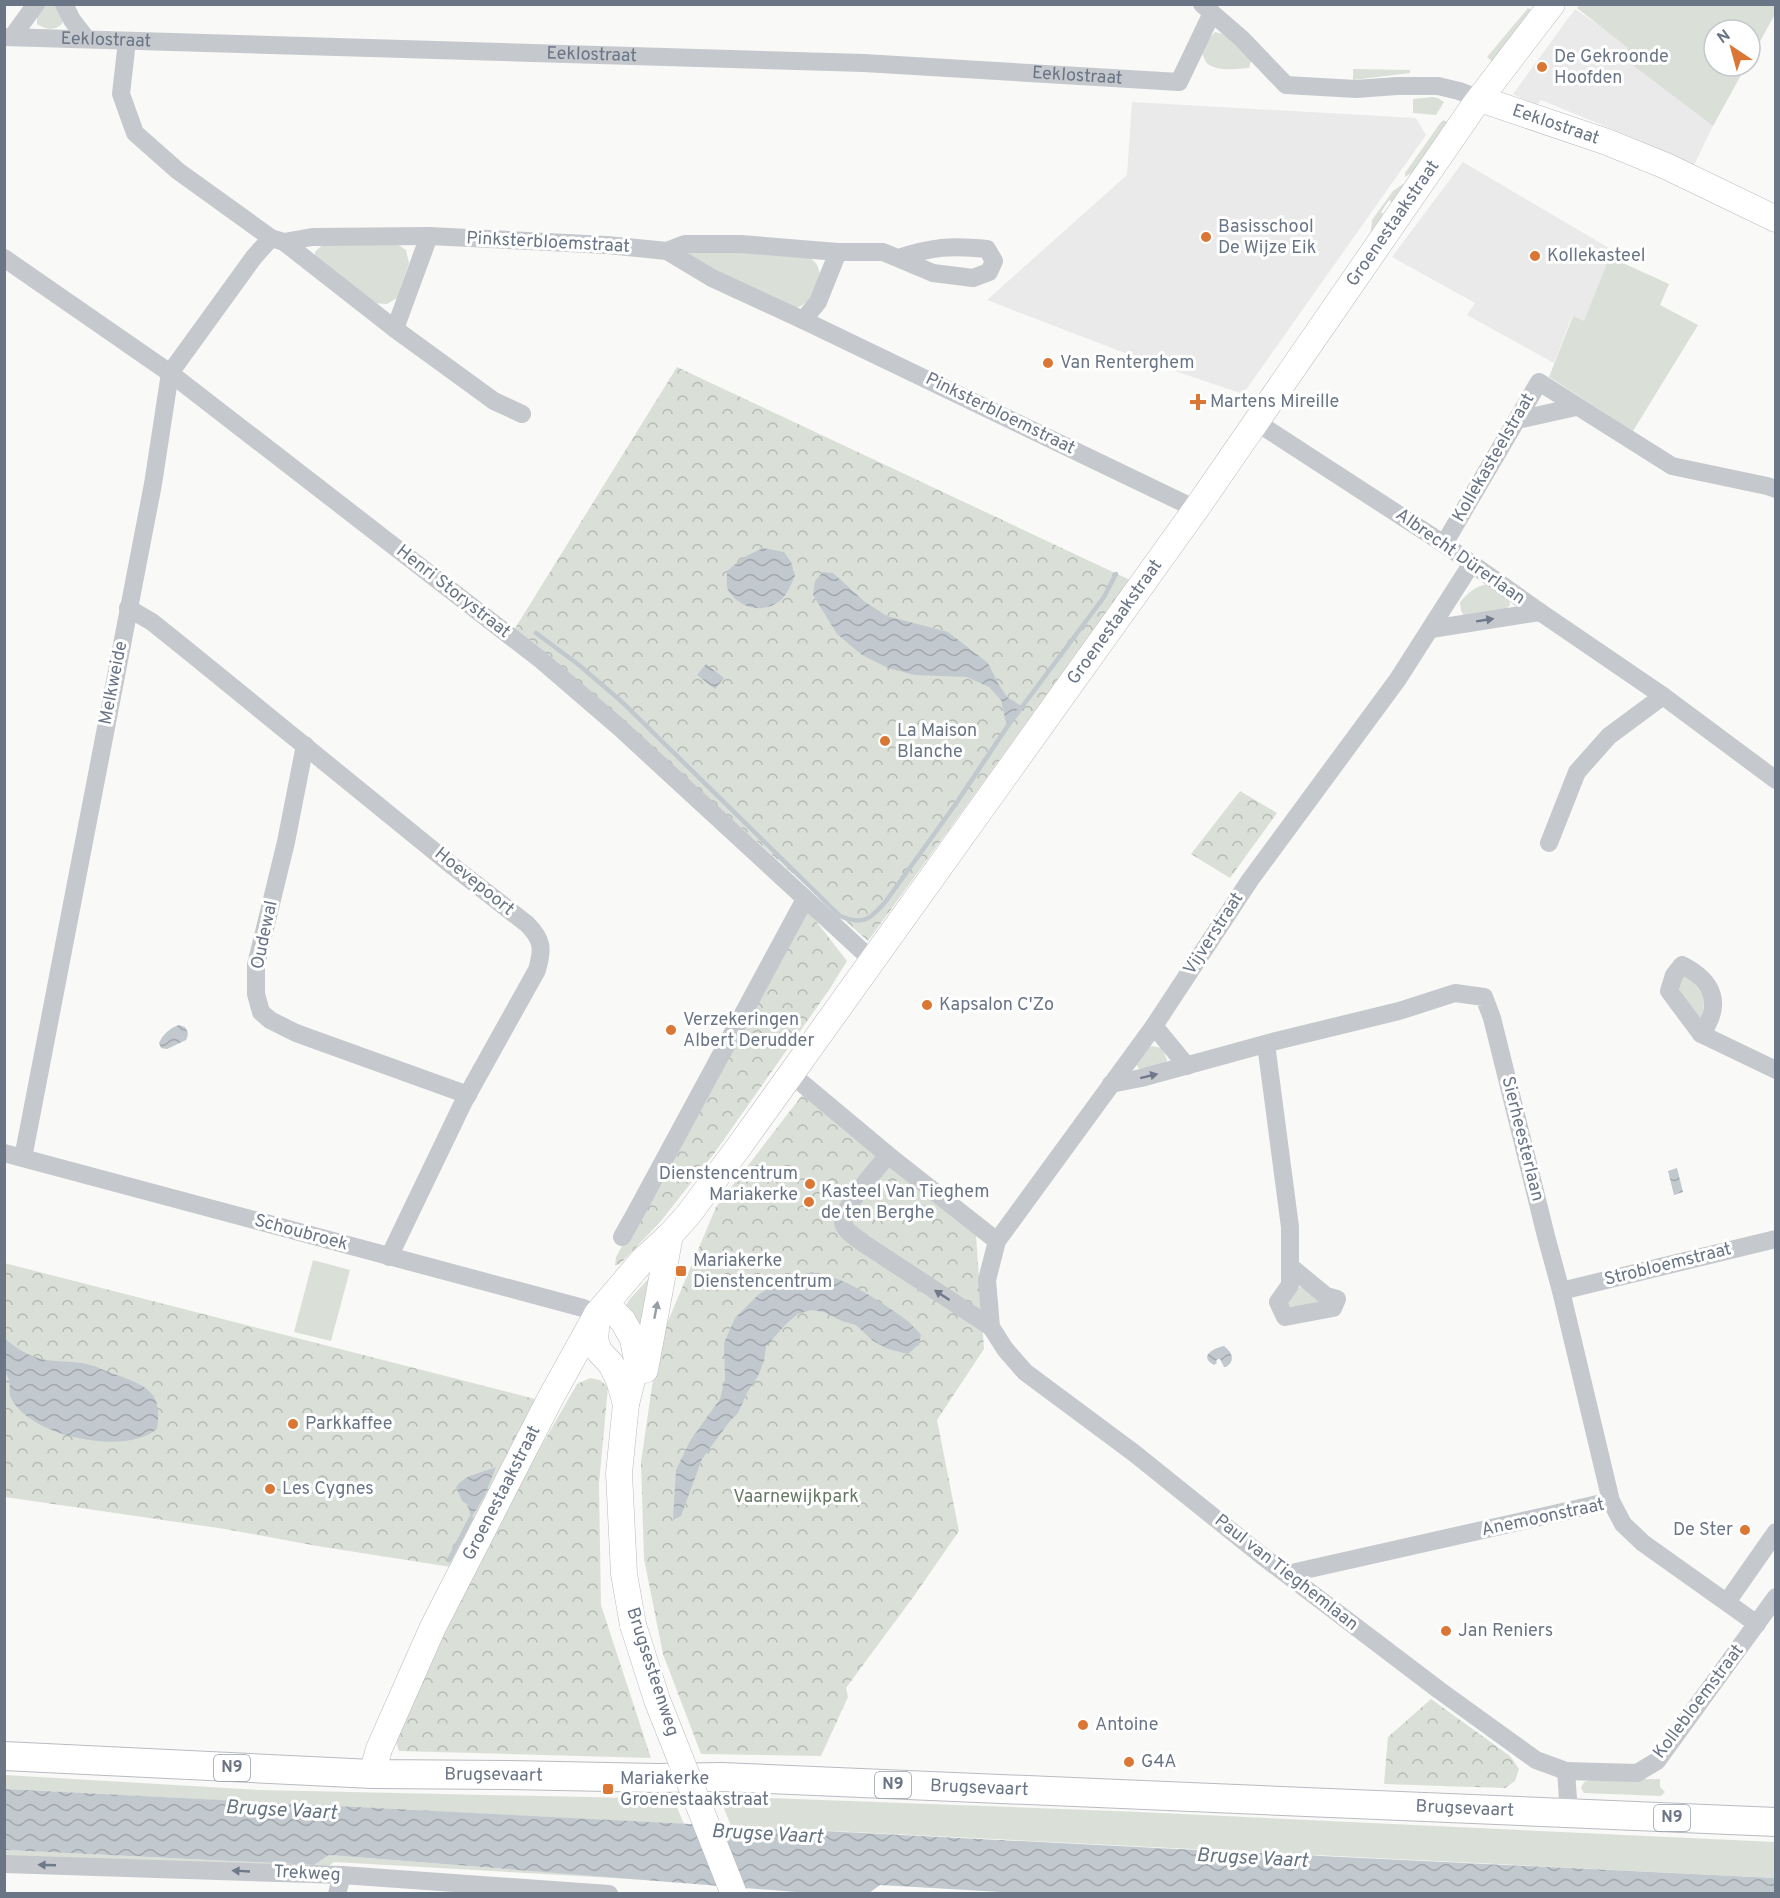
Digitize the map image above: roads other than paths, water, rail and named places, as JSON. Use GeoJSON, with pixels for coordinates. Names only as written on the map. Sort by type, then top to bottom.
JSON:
{"type":"FeatureCollection","features":[{"type":"Feature","properties":{"kind":"main road","name":"Brugsevaart"},"geometry":{"type":"LineString","coordinates":[[4,1756],[372,1774],[722,1777],[1776,1822]]}},
{"type":"Feature","properties":{"kind":"street"},"geometry":{"type":"LineString","coordinates":[[8,37],[36,4]]}},
{"type":"Feature","properties":{"kind":"street"},"geometry":{"type":"LineString","coordinates":[[64,4],[72,20],[86,38]]}},
{"type":"Feature","properties":{"kind":"street","name":"Groenestaakstraat"},"geometry":{"type":"LineString","coordinates":[[372,1774],[379,1749],[433,1627],[550,1399],[597,1314],[643,1260],[688,1215],[791,1074],[1196,509],[1480,99],[1552,4]]}},
{"type":"Feature","properties":{"kind":"street","name":"Eeklostraat"},"geometry":{"type":"LineString","coordinates":[[8,37],[864,63],[1179,82],[1207,9],[1241,38],[1287,85],[1356,89],[1438,86],[1459,91],[1607,142],[1666,166],[1776,219]]}},
{"type":"Feature","properties":{"kind":"street"},"geometry":{"type":"LineString","coordinates":[[127,41],[121,94],[135,133],[178,171],[278,240],[494,401],[522,414]]}},
{"type":"Feature","properties":{"kind":"street"},"geometry":{"type":"LineString","coordinates":[[395,329],[429,236]]}},
{"type":"Feature","properties":{"kind":"street","name":"Pinksterbloemstraat"},"geometry":{"type":"LineString","coordinates":[[278,240],[312,237],[429,236],[607,245],[667,251],[712,278],[1196,509]]}},
{"type":"Feature","properties":{"kind":"street","name":"Melkweide"},"geometry":{"type":"LineString","coordinates":[[23,1158],[153,484],[170,373],[254,257],[278,240]]}},
{"type":"Feature","properties":{"kind":"street","name":"Pinksterbloemstraat"},"geometry":{"type":"LineString","coordinates":[[667,251],[686,244],[741,244],[838,252],[883,252],[898,258]]}},
{"type":"Feature","properties":{"kind":"street"},"geometry":{"type":"LineString","coordinates":[[803,320],[818,302],[838,252]]}},
{"type":"Feature","properties":{"kind":"street","name":"Henri Storystraat"},"geometry":{"type":"LineString","coordinates":[[4,258],[170,373],[541,660],[620,728],[873,961]]}},
{"type":"Feature","properties":{"kind":"street","name":"Kollekasteelstraat"},"geometry":{"type":"LineString","coordinates":[[1444,544],[1539,382],[1672,466],[1776,489]]}},
{"type":"Feature","properties":{"kind":"street"},"geometry":{"type":"LineString","coordinates":[[1517,420],[1576,407]]}},
{"type":"Feature","properties":{"kind":"street","name":"Albrecht Dürerlaan"},"geometry":{"type":"LineString","coordinates":[[1256,422],[1473,563],[1539,612],[1663,696],[1776,780]]}},
{"type":"Feature","properties":{"kind":"street","name":"Vijverstraat"},"geometry":{"type":"LineString","coordinates":[[997,1241],[1154,1026],[1250,880],[1398,679],[1473,563]]}},
{"type":"Feature","properties":{"kind":"street","name":"Hoevepoort"},"geometry":{"type":"LineString","coordinates":[[128,608],[152,622],[537,934],[541,945],[537,970],[468,1095],[388,1257]]}},
{"type":"Feature","properties":{"kind":"street"},"geometry":{"type":"LineString","coordinates":[[1431,629],[1539,612]]}},
{"type":"Feature","properties":{"kind":"street"},"geometry":{"type":"LineString","coordinates":[[1549,843],[1577,772],[1609,736],[1663,696]]}},
{"type":"Feature","properties":{"kind":"street","name":"Oudewal"},"geometry":{"type":"LineString","coordinates":[[305,745],[286,842],[256,965],[256,994],[261,1012],[270,1020],[296,1033],[468,1095]]}},
{"type":"Feature","properties":{"kind":"street"},"geometry":{"type":"LineString","coordinates":[[621,1237],[645,1197],[805,898]]}},
{"type":"Feature","properties":{"kind":"street","name":"Sierheesterlaan"},"geometry":{"type":"LineString","coordinates":[[1111,1083],[1141,1078],[1399,1011],[1455,993],[1485,997],[1561,1292],[1611,1501]]}},
{"type":"Feature","properties":{"kind":"street"},"geometry":{"type":"LineString","coordinates":[[1154,1026],[1186,1066]]}},
{"type":"Feature","properties":{"kind":"street"},"geometry":{"type":"LineString","coordinates":[[1701,1034],[1776,1070]]}},
{"type":"Feature","properties":{"kind":"street"},"geometry":{"type":"LineString","coordinates":[[1266,1044],[1290,1227],[1291,1267]]}},
{"type":"Feature","properties":{"kind":"street"},"geometry":{"type":"LineString","coordinates":[[791,1074],[888,1155],[997,1241]]}},
{"type":"Feature","properties":{"kind":"street","name":"Schoubroek"},"geometry":{"type":"LineString","coordinates":[[4,1153],[583,1308],[597,1314]]}},
{"type":"Feature","properties":{"kind":"street","name":"Paul van Tieghemlaan"},"geometry":{"type":"LineString","coordinates":[[888,1155],[851,1203],[844,1218],[843,1223],[846,1228],[863,1243],[991,1327],[1005,1349],[1025,1372],[1134,1453],[1439,1690],[1536,1760],[1566,1772]]}},
{"type":"Feature","properties":{"kind":"street"},"geometry":{"type":"LineString","coordinates":[[626,1404],[646,1368],[670,1235]]}},
{"type":"Feature","properties":{"kind":"street","name":"Strobloemstraat"},"geometry":{"type":"LineString","coordinates":[[1561,1292],[1776,1239]]}},
{"type":"Feature","properties":{"kind":"street","name":"Paul van Tieghemlaan"},"geometry":{"type":"LineString","coordinates":[[991,1327],[987,1280],[997,1241]]}},
{"type":"Feature","properties":{"kind":"street","name":"Brugsesteenweg"},"geometry":{"type":"LineString","coordinates":[[597,1314],[614,1312],[623,1321],[633,1339],[636,1360],[626,1404],[619,1473],[624,1574],[633,1625],[657,1700],[734,1893]]}},
{"type":"Feature","properties":{"kind":"street"},"geometry":{"type":"LineString","coordinates":[[597,1314],[595,1340],[599,1351],[611,1364],[619,1380],[626,1404]]}},
{"type":"Feature","properties":{"kind":"street","name":"Anemoonstraat"},"geometry":{"type":"LineString","coordinates":[[1287,1574],[1611,1501],[1623,1524],[1643,1543],[1757,1624]]}},
{"type":"Feature","properties":{"kind":"street"},"geometry":{"type":"LineString","coordinates":[[1726,1602],[1776,1532]]}},
{"type":"Feature","properties":{"kind":"street","name":"Kollebloemstraat"},"geometry":{"type":"LineString","coordinates":[[1566,1772],[1637,1773],[1657,1761],[1776,1597]]}},
{"type":"Feature","properties":{"kind":"street"},"geometry":{"type":"LineString","coordinates":[[1566,1772],[1569,1813]]}},
{"type":"Feature","properties":{"kind":"street","name":"Trekweg"},"geometry":{"type":"LineString","coordinates":[[4,1864],[342,1875],[609,1893]]}},
{"type":"Feature","properties":{"kind":"street"},"geometry":{"type":"LineString","coordinates":[[337,1893],[342,1875]]}},
{"type":"Feature","properties":{"kind":"water"},"geometry":{"type":"Polygon","coordinates":[[[763,548],[784,552],[791,562],[795,576],[781,600],[774,605],[759,608],[745,605],[733,596],[728,590],[727,571],[744,557],[763,548]]]}},
{"type":"Feature","properties":{"kind":"water"},"geometry":{"type":"Polygon","coordinates":[[[823,572],[833,573],[865,602],[887,616],[948,632],[988,663],[1007,697],[1023,707],[1007,727],[1001,700],[989,687],[967,677],[915,675],[888,668],[862,655],[837,634],[813,595],[815,581],[823,572]]]}},
{"type":"Feature","properties":{"kind":"water"},"geometry":{"type":"Polygon","coordinates":[[[706,664],[724,678],[715,689],[697,675],[706,664]]]}},
{"type":"Feature","properties":{"kind":"water"},"geometry":{"type":"Polygon","coordinates":[[[179,1025],[187,1030],[186,1040],[167,1049],[161,1048],[159,1043],[163,1037],[179,1025]]]}},
{"type":"Feature","properties":{"kind":"water"},"geometry":{"type":"Polygon","coordinates":[[[1677,1168],[1683,1192],[1674,1195],[1668,1171],[1677,1168]]]}},
{"type":"Feature","properties":{"kind":"water"},"geometry":{"type":"Polygon","coordinates":[[[812,1272],[846,1283],[895,1312],[921,1335],[919,1344],[908,1354],[888,1349],[873,1341],[856,1325],[824,1312],[811,1310],[798,1314],[766,1346],[764,1361],[758,1376],[738,1413],[702,1459],[681,1516],[673,1520],[676,1470],[690,1441],[720,1399],[725,1379],[724,1343],[735,1318],[759,1294],[786,1279],[812,1272]]]}},
{"type":"Feature","properties":{"kind":"water"},"geometry":{"type":"Polygon","coordinates":[[[5,1339],[22,1351],[36,1357],[87,1364],[145,1387],[155,1399],[158,1407],[157,1429],[142,1437],[123,1441],[102,1441],[57,1432],[37,1423],[21,1412],[10,1396],[10,1382],[4,1364],[5,1339]]]}},
{"type":"Feature","properties":{"kind":"water"},"geometry":{"type":"Polygon","coordinates":[[[1224,1346],[1231,1354],[1232,1359],[1229,1365],[1224,1367],[1220,1359],[1214,1365],[1209,1362],[1207,1356],[1209,1353],[1224,1346]]]}},
{"type":"Feature","properties":{"kind":"water"},"geometry":{"type":"Polygon","coordinates":[[[496,1467],[484,1497],[471,1518],[468,1505],[462,1501],[456,1487],[469,1477],[496,1467]]]}},
{"type":"Feature","properties":{"kind":"water","name":"Brugse Vaart"},"geometry":{"type":"Polygon","coordinates":[[[5,1789],[1775,1878],[1776,1893],[1033,1894],[880,1885],[869,1893],[821,1894],[329,1855],[314,1865],[5,1850],[5,1789]]]}},
{"type":"Feature","properties":{"kind":"waterway"},"geometry":{"type":"LineString","coordinates":[[536,633],[579,665],[621,701],[840,916],[861,920],[871,916],[886,901],[955,805],[1007,727],[1104,597],[1116,574]]}},
{"type":"Feature","properties":{"kind":"waterway"},"geometry":{"type":"LineString","coordinates":[[449,1560],[471,1518]]}},
{"type":"Feature","properties":{"kind":"place","name":"De Gekroonde Hoofden"},"geometry":{"type":"Point","coordinates":[1542,67]}},
{"type":"Feature","properties":{"kind":"place","name":"Basisschool De Wijze Eik"},"geometry":{"type":"Point","coordinates":[1206,237]}},
{"type":"Feature","properties":{"kind":"place","name":"Kollekasteel"},"geometry":{"type":"Point","coordinates":[1535,256]}},
{"type":"Feature","properties":{"kind":"place","name":"Van Renterghem"},"geometry":{"type":"Point","coordinates":[1048,363]}},
{"type":"Feature","properties":{"kind":"place","name":"Martens Mireille"},"geometry":{"type":"Point","coordinates":[1198,402]}},
{"type":"Feature","properties":{"kind":"place","name":"La Maison Blanche"},"geometry":{"type":"Point","coordinates":[885,741]}},
{"type":"Feature","properties":{"kind":"place","name":"Kapsalon C'Zo"},"geometry":{"type":"Point","coordinates":[927,1005]}},
{"type":"Feature","properties":{"kind":"place","name":"Verzekeringen Albert Derudder"},"geometry":{"type":"Point","coordinates":[671,1030]}},
{"type":"Feature","properties":{"kind":"place","name":"Dienstencentrum Mariakerke"},"geometry":{"type":"Point","coordinates":[810,1184]}},
{"type":"Feature","properties":{"kind":"place","name":"Kasteel Van Tieghem de ten Berghe"},"geometry":{"type":"Point","coordinates":[809,1202]}},
{"type":"Feature","properties":{"kind":"place","name":"Mariakerke Dienstencentrum"},"geometry":{"type":"Point","coordinates":[681,1271]}},
{"type":"Feature","properties":{"kind":"place","name":"Parkkaffee"},"geometry":{"type":"Point","coordinates":[293,1424]}},
{"type":"Feature","properties":{"kind":"place","name":"Les Cygnes"},"geometry":{"type":"Point","coordinates":[270,1489]}},
{"type":"Feature","properties":{"kind":"place","name":"De Ster"},"geometry":{"type":"Point","coordinates":[1745,1530]}},
{"type":"Feature","properties":{"kind":"place","name":"Jan Reniers"},"geometry":{"type":"Point","coordinates":[1446,1631]}},
{"type":"Feature","properties":{"kind":"place","name":"Antoine"},"geometry":{"type":"Point","coordinates":[1083,1725]}},
{"type":"Feature","properties":{"kind":"place","name":"G4A"},"geometry":{"type":"Point","coordinates":[1129,1762]}},
{"type":"Feature","properties":{"kind":"place","name":"Mariakerke Groenestaakstraat"},"geometry":{"type":"Point","coordinates":[608,1789]}},
{"type":"Feature","properties":{"kind":"park label","name":"Vaarnewijkpark"},"geometry":{"type":"Point","coordinates":[796,1497]}}]}
